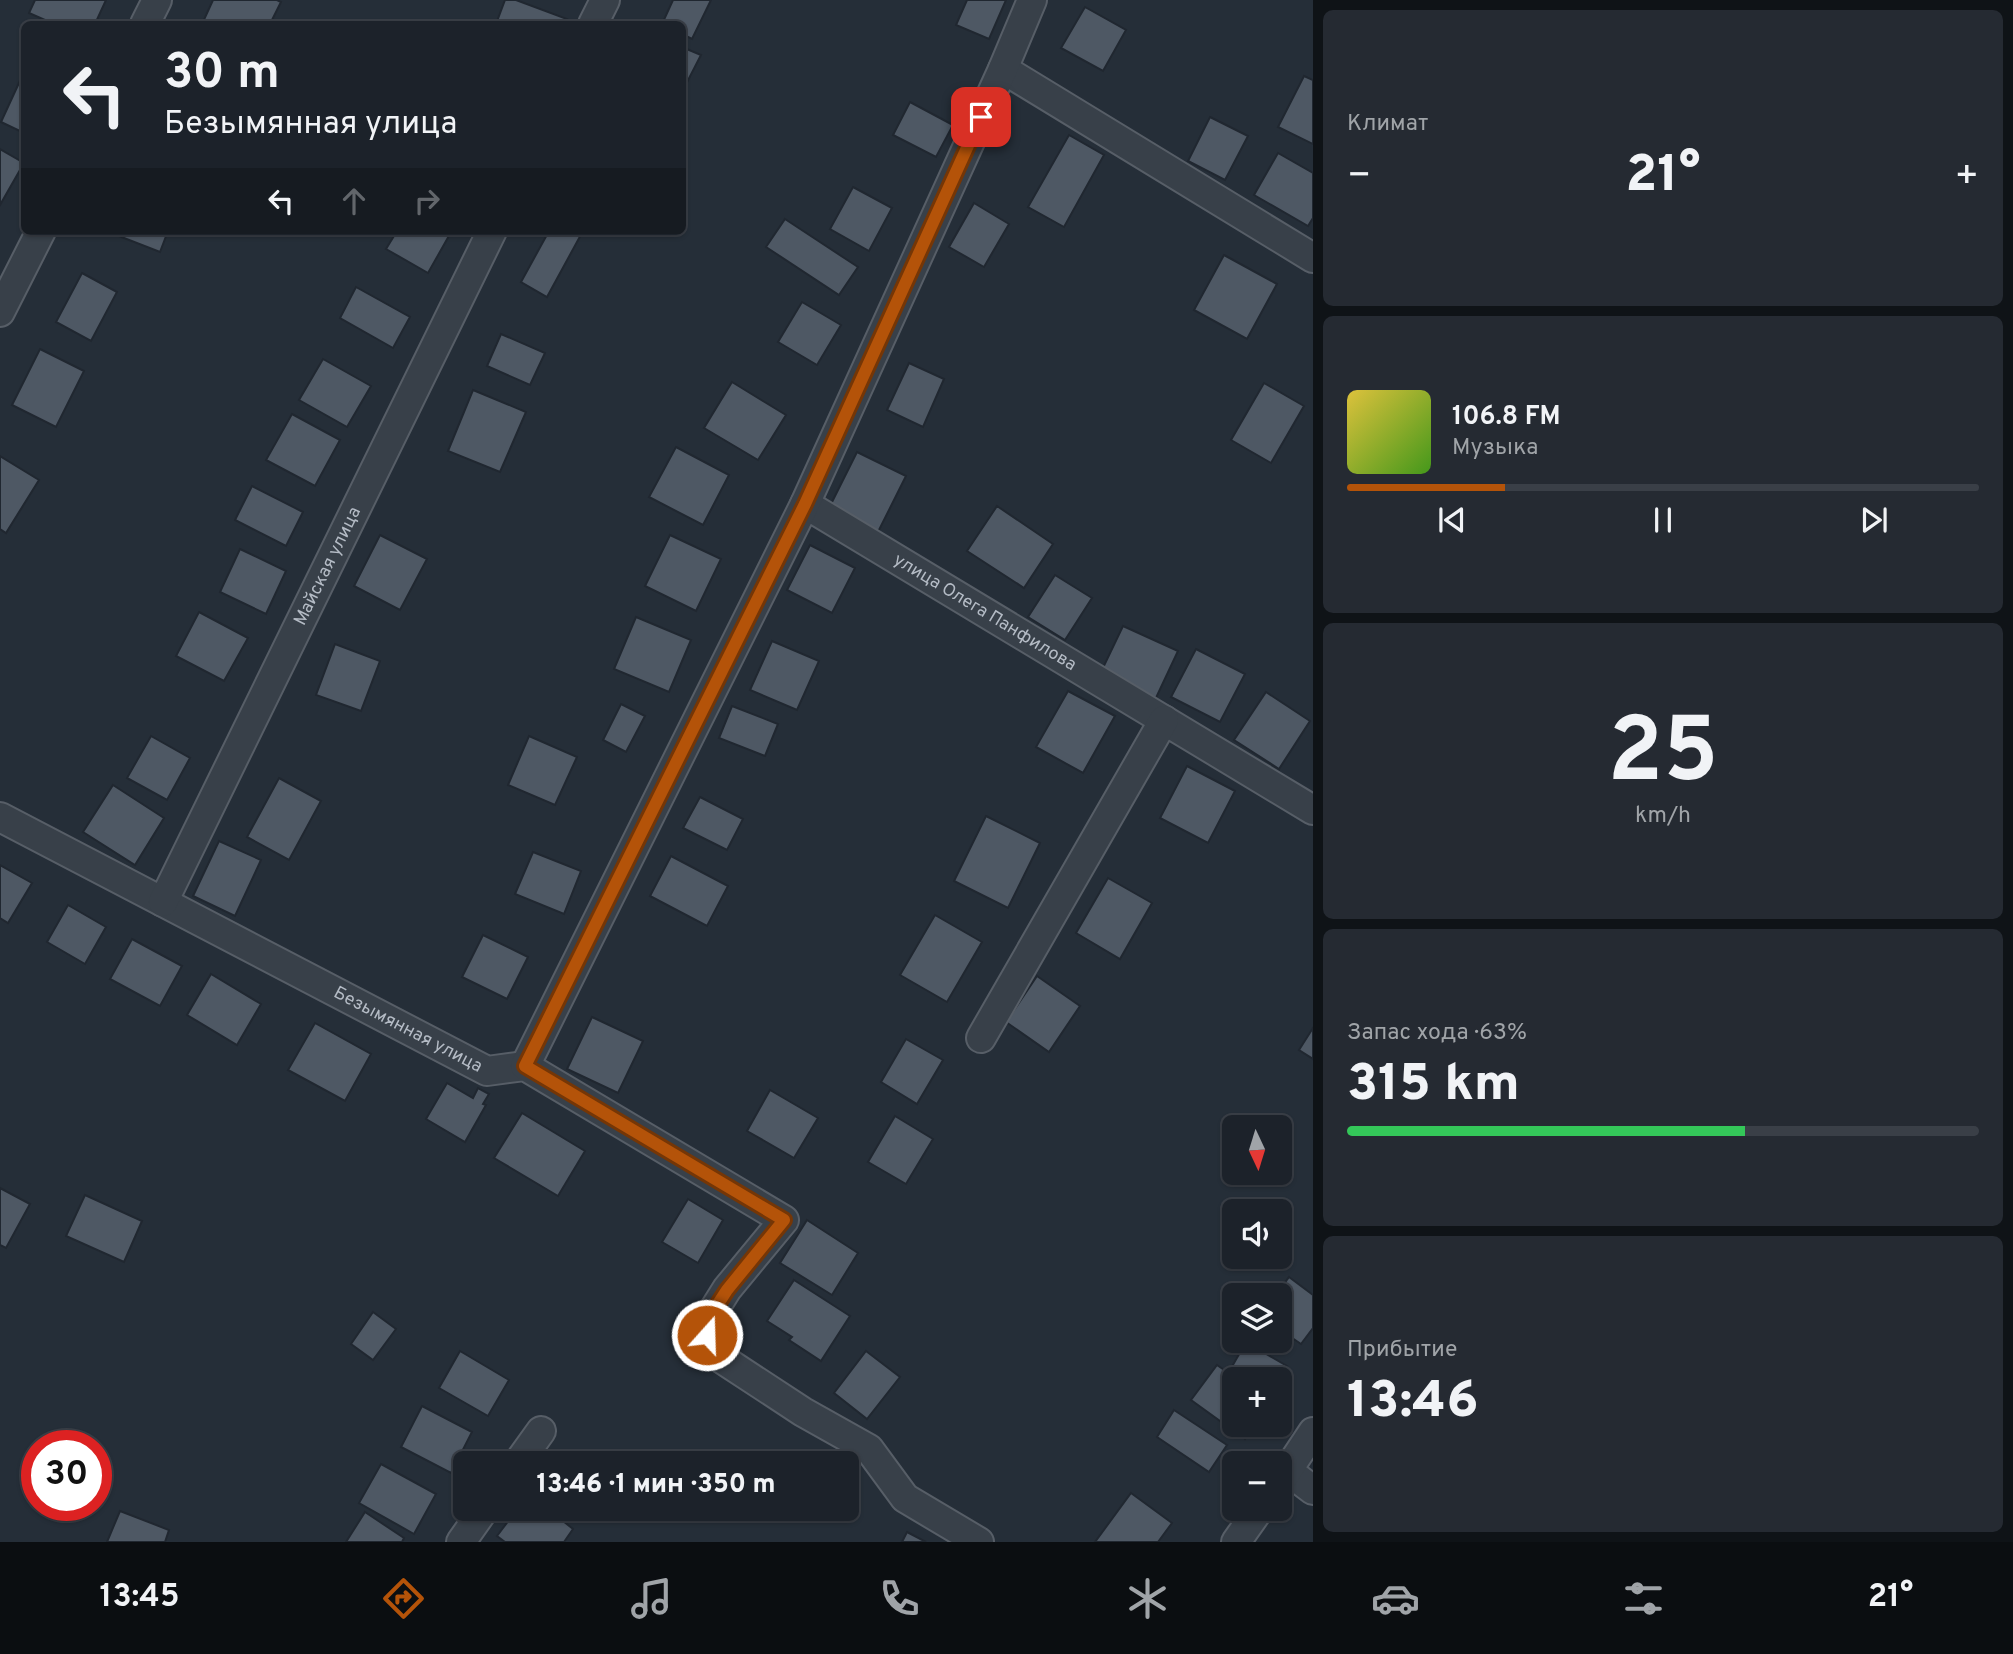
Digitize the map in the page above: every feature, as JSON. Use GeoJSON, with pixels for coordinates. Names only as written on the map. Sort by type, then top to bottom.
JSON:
{"type":"FeatureCollection","features":[{"type":"Feature","properties":{"kind":"street"},"geometry":{"type":"LineString","coordinates":[[146,21],[157,0]]}},
{"type":"Feature","properties":{"kind":"street"},"geometry":{"type":"LineString","coordinates":[[594,21],[605,0]]}},
{"type":"Feature","properties":{"kind":"street"},"geometry":{"type":"LineString","coordinates":[[979,1542],[905,1499],[869,1449],[803,1412],[707,1349],[707,1321],[727,1290],[784,1220],[525,1066],[805,504],[1032,0]]}},
{"type":"Feature","properties":{"kind":"street"},"geometry":{"type":"LineString","coordinates":[[1003,69],[1313,258]]}},
{"type":"Feature","properties":{"kind":"street"},"geometry":{"type":"LineString","coordinates":[[0,312],[39,235]]}},
{"type":"Feature","properties":{"kind":"street","name":"Майская улица"},"geometry":{"type":"LineString","coordinates":[[163,902],[490,235]]}},
{"type":"Feature","properties":{"kind":"street","name":"улица Олега Панфилова"},"geometry":{"type":"LineString","coordinates":[[805,504],[1313,810]]}},
{"type":"Feature","properties":{"kind":"street"},"geometry":{"type":"LineString","coordinates":[[981,1038],[1164,720]]}},
{"type":"Feature","properties":{"kind":"street","name":"Безымянная улица"},"geometry":{"type":"LineString","coordinates":[[0,817],[487,1071],[525,1066]]}},
{"type":"Feature","properties":{"kind":"street"},"geometry":{"type":"LineString","coordinates":[[527,1451],[541,1431]]}},
{"type":"Feature","properties":{"kind":"street"},"geometry":{"type":"LineString","coordinates":[[1292,1465],[1313,1432]]}},
{"type":"Feature","properties":{"kind":"street"},"geometry":{"type":"LineString","coordinates":[[1292,1481],[1313,1490]]}},
{"type":"Feature","properties":{"kind":"street"},"geometry":{"type":"LineString","coordinates":[[461,1542],[476,1521]]}},
{"type":"Feature","properties":{"kind":"street"},"geometry":{"type":"LineString","coordinates":[[1236,1542],[1251,1521]]}},
{"type":"Feature","properties":{"kind":"building"},"geometry":{"type":"Polygon","coordinates":[[[35,0],[106,0],[96,21],[47,21],[29,13],[35,0]]]}},
{"type":"Feature","properties":{"kind":"building"},"geometry":{"type":"Polygon","coordinates":[[[213,0],[281,2],[272,21],[203,21],[213,0]]]}},
{"type":"Feature","properties":{"kind":"building"},"geometry":{"type":"Polygon","coordinates":[[[505,0],[516,0],[567,19],[566,21],[497,21],[505,0]]]}},
{"type":"Feature","properties":{"kind":"building"},"geometry":{"type":"Polygon","coordinates":[[[673,0],[711,0],[692,39],[686,36],[686,21],[663,21],[673,0]]]}},
{"type":"Feature","properties":{"kind":"building"},"geometry":{"type":"Polygon","coordinates":[[[967,0],[1006,0],[989,39],[956,25],[967,0]]]}},
{"type":"Feature","properties":{"kind":"building"},"geometry":{"type":"Polygon","coordinates":[[[1085,7],[1126,30],[1103,71],[1061,48],[1085,7]]]}},
{"type":"Feature","properties":{"kind":"building"},"geometry":{"type":"Polygon","coordinates":[[[686,49],[701,55],[686,84],[686,49]]]}},
{"type":"Feature","properties":{"kind":"building"},"geometry":{"type":"Polygon","coordinates":[[[1304,76],[1313,80],[1313,144],[1278,127],[1304,76]]]}},
{"type":"Feature","properties":{"kind":"building"},"geometry":{"type":"Polygon","coordinates":[[[21,79],[21,132],[1,122],[21,79]]]}},
{"type":"Feature","properties":{"kind":"building"},"geometry":{"type":"Polygon","coordinates":[[[910,102],[953,125],[936,157],[893,135],[910,102]]]}},
{"type":"Feature","properties":{"kind":"building"},"geometry":{"type":"Polygon","coordinates":[[[1210,117],[1248,136],[1225,180],[1188,161],[1210,117]]]}},
{"type":"Feature","properties":{"kind":"building"},"geometry":{"type":"Polygon","coordinates":[[[1069,135],[1104,155],[1064,227],[1028,207],[1069,135]]]}},
{"type":"Feature","properties":{"kind":"building"},"geometry":{"type":"Polygon","coordinates":[[[0,149],[21,161],[21,168],[0,205],[0,149]]]}},
{"type":"Feature","properties":{"kind":"building"},"geometry":{"type":"Polygon","coordinates":[[[1278,153],[1313,173],[1313,218],[1308,226],[1254,195],[1278,153]]]}},
{"type":"Feature","properties":{"kind":"building"},"geometry":{"type":"Polygon","coordinates":[[[853,187],[892,208],[869,251],[830,229],[853,187]]]}},
{"type":"Feature","properties":{"kind":"building"},"geometry":{"type":"Polygon","coordinates":[[[974,203],[1009,224],[984,267],[949,247],[974,203]]]}},
{"type":"Feature","properties":{"kind":"building"},"geometry":{"type":"Polygon","coordinates":[[[785,219],[858,267],[839,295],[766,247],[785,219]]]}},
{"type":"Feature","properties":{"kind":"building"},"geometry":{"type":"Polygon","coordinates":[[[116,235],[166,235],[160,252],[116,235]]]}},
{"type":"Feature","properties":{"kind":"building"},"geometry":{"type":"Polygon","coordinates":[[[395,235],[449,235],[428,273],[386,249],[395,235]]]}},
{"type":"Feature","properties":{"kind":"building"},"geometry":{"type":"Polygon","coordinates":[[[547,235],[581,235],[547,297],[521,282],[547,235]]]}},
{"type":"Feature","properties":{"kind":"building"},"geometry":{"type":"Polygon","coordinates":[[[1224,255],[1277,284],[1247,339],[1194,310],[1224,255]]]}},
{"type":"Feature","properties":{"kind":"building"},"geometry":{"type":"Polygon","coordinates":[[[82,273],[117,292],[91,341],[56,322],[82,273]]]}},
{"type":"Feature","properties":{"kind":"building"},"geometry":{"type":"Polygon","coordinates":[[[356,287],[410,317],[393,348],[340,318],[356,287]]]}},
{"type":"Feature","properties":{"kind":"building"},"geometry":{"type":"Polygon","coordinates":[[[802,302],[841,325],[817,365],[778,342],[802,302]]]}},
{"type":"Feature","properties":{"kind":"building"},"geometry":{"type":"Polygon","coordinates":[[[501,334],[545,353],[530,385],[487,366],[501,334]]]}},
{"type":"Feature","properties":{"kind":"building"},"geometry":{"type":"Polygon","coordinates":[[[40,349],[84,371],[56,427],[12,405],[40,349]]]}},
{"type":"Feature","properties":{"kind":"building"},"geometry":{"type":"Polygon","coordinates":[[[323,359],[371,386],[347,427],[299,400],[323,359]]]}},
{"type":"Feature","properties":{"kind":"building"},"geometry":{"type":"Polygon","coordinates":[[[909,363],[944,379],[923,427],[887,410],[909,363]]]}},
{"type":"Feature","properties":{"kind":"building"},"geometry":{"type":"Polygon","coordinates":[[[732,382],[786,415],[758,460],[704,428],[732,382]]]}},
{"type":"Feature","properties":{"kind":"building"},"geometry":{"type":"Polygon","coordinates":[[[1264,383],[1304,406],[1271,463],[1231,440],[1264,383]]]}},
{"type":"Feature","properties":{"kind":"building"},"geometry":{"type":"Polygon","coordinates":[[[473,390],[526,412],[500,472],[448,451],[473,390]]]}},
{"type":"Feature","properties":{"kind":"building"},"geometry":{"type":"Polygon","coordinates":[[[292,414],[340,440],[315,486],[266,460],[292,414]]]}},
{"type":"Feature","properties":{"kind":"building"},"geometry":{"type":"Polygon","coordinates":[[[676,447],[729,475],[703,525],[649,497],[676,447]]]}},
{"type":"Feature","properties":{"kind":"building"},"geometry":{"type":"Polygon","coordinates":[[[857,452],[906,476],[878,532],[829,508],[857,452]]]}},
{"type":"Feature","properties":{"kind":"building"},"geometry":{"type":"Polygon","coordinates":[[[0,456],[39,480],[6,533],[0,529],[0,456]]]}},
{"type":"Feature","properties":{"kind":"building"},"geometry":{"type":"Polygon","coordinates":[[[252,486],[303,512],[286,546],[235,520],[252,486]]]}},
{"type":"Feature","properties":{"kind":"building"},"geometry":{"type":"Polygon","coordinates":[[[997,506],[1053,544],[1024,588],[967,551],[997,506]]]}},
{"type":"Feature","properties":{"kind":"building"},"geometry":{"type":"Polygon","coordinates":[[[380,535],[427,559],[400,610],[354,586],[380,535]]]}},
{"type":"Feature","properties":{"kind":"building"},"geometry":{"type":"Polygon","coordinates":[[[670,535],[721,559],[696,611],[645,586],[670,535]]]}},
{"type":"Feature","properties":{"kind":"building"},"geometry":{"type":"Polygon","coordinates":[[[810,545],[855,568],[832,613],[787,590],[810,545]]]}},
{"type":"Feature","properties":{"kind":"building"},"geometry":{"type":"Polygon","coordinates":[[[240,549],[286,571],[266,614],[220,592],[240,549]]]}},
{"type":"Feature","properties":{"kind":"building"},"geometry":{"type":"Polygon","coordinates":[[[1055,575],[1092,598],[1065,640],[1028,617],[1055,575]]]}},
{"type":"Feature","properties":{"kind":"building"},"geometry":{"type":"Polygon","coordinates":[[[199,612],[248,638],[224,681],[176,656],[199,612]]]}},
{"type":"Feature","properties":{"kind":"building"},"geometry":{"type":"Polygon","coordinates":[[[636,617],[691,640],[669,692],[614,669],[636,617]]]}},
{"type":"Feature","properties":{"kind":"building"},"geometry":{"type":"Polygon","coordinates":[[[1123,626],[1178,651],[1155,700],[1100,674],[1123,626]]]}},
{"type":"Feature","properties":{"kind":"building"},"geometry":{"type":"Polygon","coordinates":[[[772,641],[819,661],[797,710],[750,690],[772,641]]]}},
{"type":"Feature","properties":{"kind":"building"},"geometry":{"type":"Polygon","coordinates":[[[335,644],[380,661],[361,711],[316,695],[335,644]]]}},
{"type":"Feature","properties":{"kind":"building"},"geometry":{"type":"Polygon","coordinates":[[[1196,649],[1245,674],[1220,722],[1171,697],[1196,649]]]}},
{"type":"Feature","properties":{"kind":"building"},"geometry":{"type":"Polygon","coordinates":[[[1068,691],[1115,716],[1083,773],[1036,747],[1068,691]]]}},
{"type":"Feature","properties":{"kind":"building"},"geometry":{"type":"Polygon","coordinates":[[[1266,692],[1310,721],[1279,769],[1234,740],[1266,692]]]}},
{"type":"Feature","properties":{"kind":"building"},"geometry":{"type":"Polygon","coordinates":[[[621,704],[645,716],[626,752],[603,740],[621,704]]]}},
{"type":"Feature","properties":{"kind":"building"},"geometry":{"type":"Polygon","coordinates":[[[732,706],[778,724],[765,756],[719,738],[732,706]]]}},
{"type":"Feature","properties":{"kind":"building"},"geometry":{"type":"Polygon","coordinates":[[[151,736],[190,758],[167,800],[127,778],[151,736]]]}},
{"type":"Feature","properties":{"kind":"building"},"geometry":{"type":"Polygon","coordinates":[[[529,736],[577,757],[555,805],[508,785],[529,736]]]}},
{"type":"Feature","properties":{"kind":"building"},"geometry":{"type":"Polygon","coordinates":[[[1187,766],[1235,791],[1208,843],[1160,818],[1187,766]]]}},
{"type":"Feature","properties":{"kind":"building"},"geometry":{"type":"Polygon","coordinates":[[[279,778],[321,801],[289,860],[247,837],[279,778]]]}},
{"type":"Feature","properties":{"kind":"building"},"geometry":{"type":"Polygon","coordinates":[[[113,785],[164,818],[135,865],[83,832],[113,785]]]}},
{"type":"Feature","properties":{"kind":"building"},"geometry":{"type":"Polygon","coordinates":[[[700,797],[743,819],[727,850],[683,828],[700,797]]]}},
{"type":"Feature","properties":{"kind":"building"},"geometry":{"type":"Polygon","coordinates":[[[986,816],[1040,843],[1008,908],[954,881],[986,816]]]}},
{"type":"Feature","properties":{"kind":"building"},"geometry":{"type":"Polygon","coordinates":[[[219,841],[261,860],[235,916],[193,896],[219,841]]]}},
{"type":"Feature","properties":{"kind":"building"},"geometry":{"type":"Polygon","coordinates":[[[533,852],[581,871],[564,914],[515,894],[533,852]]]}},
{"type":"Feature","properties":{"kind":"building"},"geometry":{"type":"Polygon","coordinates":[[[671,856],[728,886],[707,926],[650,896],[671,856]]]}},
{"type":"Feature","properties":{"kind":"building"},"geometry":{"type":"Polygon","coordinates":[[[0,865],[32,883],[8,923],[0,918],[0,865]]]}},
{"type":"Feature","properties":{"kind":"building"},"geometry":{"type":"Polygon","coordinates":[[[1108,878],[1152,903],[1120,959],[1076,933],[1108,878]]]}},
{"type":"Feature","properties":{"kind":"building"},"geometry":{"type":"Polygon","coordinates":[[[68,905],[106,927],[85,964],[47,942],[68,905]]]}},
{"type":"Feature","properties":{"kind":"building"},"geometry":{"type":"Polygon","coordinates":[[[935,915],[982,942],[947,1002],[900,975],[935,915]]]}},
{"type":"Feature","properties":{"kind":"building"},"geometry":{"type":"Polygon","coordinates":[[[483,935],[528,957],[507,999],[462,977],[483,935]]]}},
{"type":"Feature","properties":{"kind":"building"},"geometry":{"type":"Polygon","coordinates":[[[132,939],[182,966],[160,1006],[110,979],[132,939]]]}},
{"type":"Feature","properties":{"kind":"building"},"geometry":{"type":"Polygon","coordinates":[[[211,974],[261,1004],[237,1045],[187,1015],[211,974]]]}},
{"type":"Feature","properties":{"kind":"building"},"geometry":{"type":"Polygon","coordinates":[[[1037,976],[1080,1006],[1049,1052],[1006,1022],[1037,976]]]}},
{"type":"Feature","properties":{"kind":"building"},"geometry":{"type":"Polygon","coordinates":[[[592,1017],[643,1041],[618,1093],[567,1069],[592,1017]]]}},
{"type":"Feature","properties":{"kind":"building"},"geometry":{"type":"Polygon","coordinates":[[[315,1023],[371,1054],[345,1101],[288,1070],[315,1023]]]}},
{"type":"Feature","properties":{"kind":"building"},"geometry":{"type":"Polygon","coordinates":[[[1313,1028],[1313,1059],[1299,1050],[1313,1028]]]}},
{"type":"Feature","properties":{"kind":"building"},"geometry":{"type":"Polygon","coordinates":[[[906,1039],[943,1060],[917,1104],[881,1082],[906,1039]]]}},
{"type":"Feature","properties":{"kind":"building"},"geometry":{"type":"Polygon","coordinates":[[[447,1083],[473,1098],[478,1088],[489,1094],[483,1104],[486,1105],[465,1142],[426,1119],[447,1083]]]}},
{"type":"Feature","properties":{"kind":"building"},"geometry":{"type":"Polygon","coordinates":[[[770,1090],[818,1118],[794,1158],[747,1131],[770,1090]]]}},
{"type":"Feature","properties":{"kind":"building"},"geometry":{"type":"Polygon","coordinates":[[[522,1113],[585,1151],[558,1196],[494,1158],[522,1113]]]}},
{"type":"Feature","properties":{"kind":"building"},"geometry":{"type":"Polygon","coordinates":[[[895,1116],[933,1139],[906,1184],[868,1162],[895,1116]]]}},
{"type":"Feature","properties":{"kind":"building"},"geometry":{"type":"Polygon","coordinates":[[[0,1188],[30,1204],[6,1248],[0,1245],[0,1188]]]}},
{"type":"Feature","properties":{"kind":"building"},"geometry":{"type":"Polygon","coordinates":[[[85,1195],[142,1221],[124,1262],[66,1236],[85,1195]]]}},
{"type":"Feature","properties":{"kind":"building"},"geometry":{"type":"Polygon","coordinates":[[[688,1199],[723,1220],[698,1263],[662,1242],[688,1199]]]}},
{"type":"Feature","properties":{"kind":"building"},"geometry":{"type":"Polygon","coordinates":[[[807,1220],[858,1253],[832,1295],[780,1263],[807,1220]]]}},
{"type":"Feature","properties":{"kind":"building"},"geometry":{"type":"Polygon","coordinates":[[[1289,1277],[1313,1295],[1313,1328],[1301,1344],[1292,1338],[1292,1283],[1285,1283],[1289,1277]]]}},
{"type":"Feature","properties":{"kind":"building"},"geometry":{"type":"Polygon","coordinates":[[[794,1280],[850,1316],[821,1361],[789,1340],[792,1337],[767,1321],[794,1280]]]}},
{"type":"Feature","properties":{"kind":"building"},"geometry":{"type":"Polygon","coordinates":[[[373,1312],[396,1329],[373,1360],[351,1344],[373,1312]]]}},
{"type":"Feature","properties":{"kind":"building"},"geometry":{"type":"Polygon","coordinates":[[[460,1351],[509,1380],[488,1416],[439,1388],[460,1351]]]}},
{"type":"Feature","properties":{"kind":"building"},"geometry":{"type":"Polygon","coordinates":[[[866,1351],[900,1377],[867,1419],[834,1393],[866,1351]]]}},
{"type":"Feature","properties":{"kind":"building"},"geometry":{"type":"Polygon","coordinates":[[[1240,1353],[1265,1353],[1287,1366],[1286,1367],[1232,1367],[1240,1353]]]}},
{"type":"Feature","properties":{"kind":"building"},"geometry":{"type":"Polygon","coordinates":[[[1217,1365],[1222,1368],[1222,1422],[1191,1400],[1217,1365]]]}},
{"type":"Feature","properties":{"kind":"building"},"geometry":{"type":"Polygon","coordinates":[[[422,1406],[472,1432],[462,1451],[453,1451],[451,1473],[401,1447],[422,1406]]]}},
{"type":"Feature","properties":{"kind":"building"},"geometry":{"type":"Polygon","coordinates":[[[1174,1410],[1227,1445],[1209,1472],[1157,1437],[1174,1410]]]}},
{"type":"Feature","properties":{"kind":"building"},"geometry":{"type":"Polygon","coordinates":[[[381,1464],[436,1494],[414,1534],[359,1503],[381,1464]]]}},
{"type":"Feature","properties":{"kind":"building"},"geometry":{"type":"Polygon","coordinates":[[[1131,1493],[1172,1523],[1158,1542],[1095,1542],[1131,1493]]]}},
{"type":"Feature","properties":{"kind":"building"},"geometry":{"type":"Polygon","coordinates":[[[120,1511],[169,1530],[165,1542],[107,1542],[120,1511]]]}},
{"type":"Feature","properties":{"kind":"building"},"geometry":{"type":"Polygon","coordinates":[[[365,1512],[404,1538],[402,1542],[346,1542],[365,1512]]]}},
{"type":"Feature","properties":{"kind":"building"},"geometry":{"type":"Polygon","coordinates":[[[508,1521],[563,1521],[573,1529],[564,1542],[505,1542],[497,1536],[508,1521]]]}},
{"type":"Feature","properties":{"kind":"building"},"geometry":{"type":"Polygon","coordinates":[[[907,1532],[926,1542],[902,1542],[907,1532]]]}},
{"type":"Feature","properties":{"kind":"route"},"geometry":{"type":"LineString","coordinates":[[707,1335],[707,1321],[727,1290],[784,1220],[525,1066],[805,504],[981,117]]}}]}
